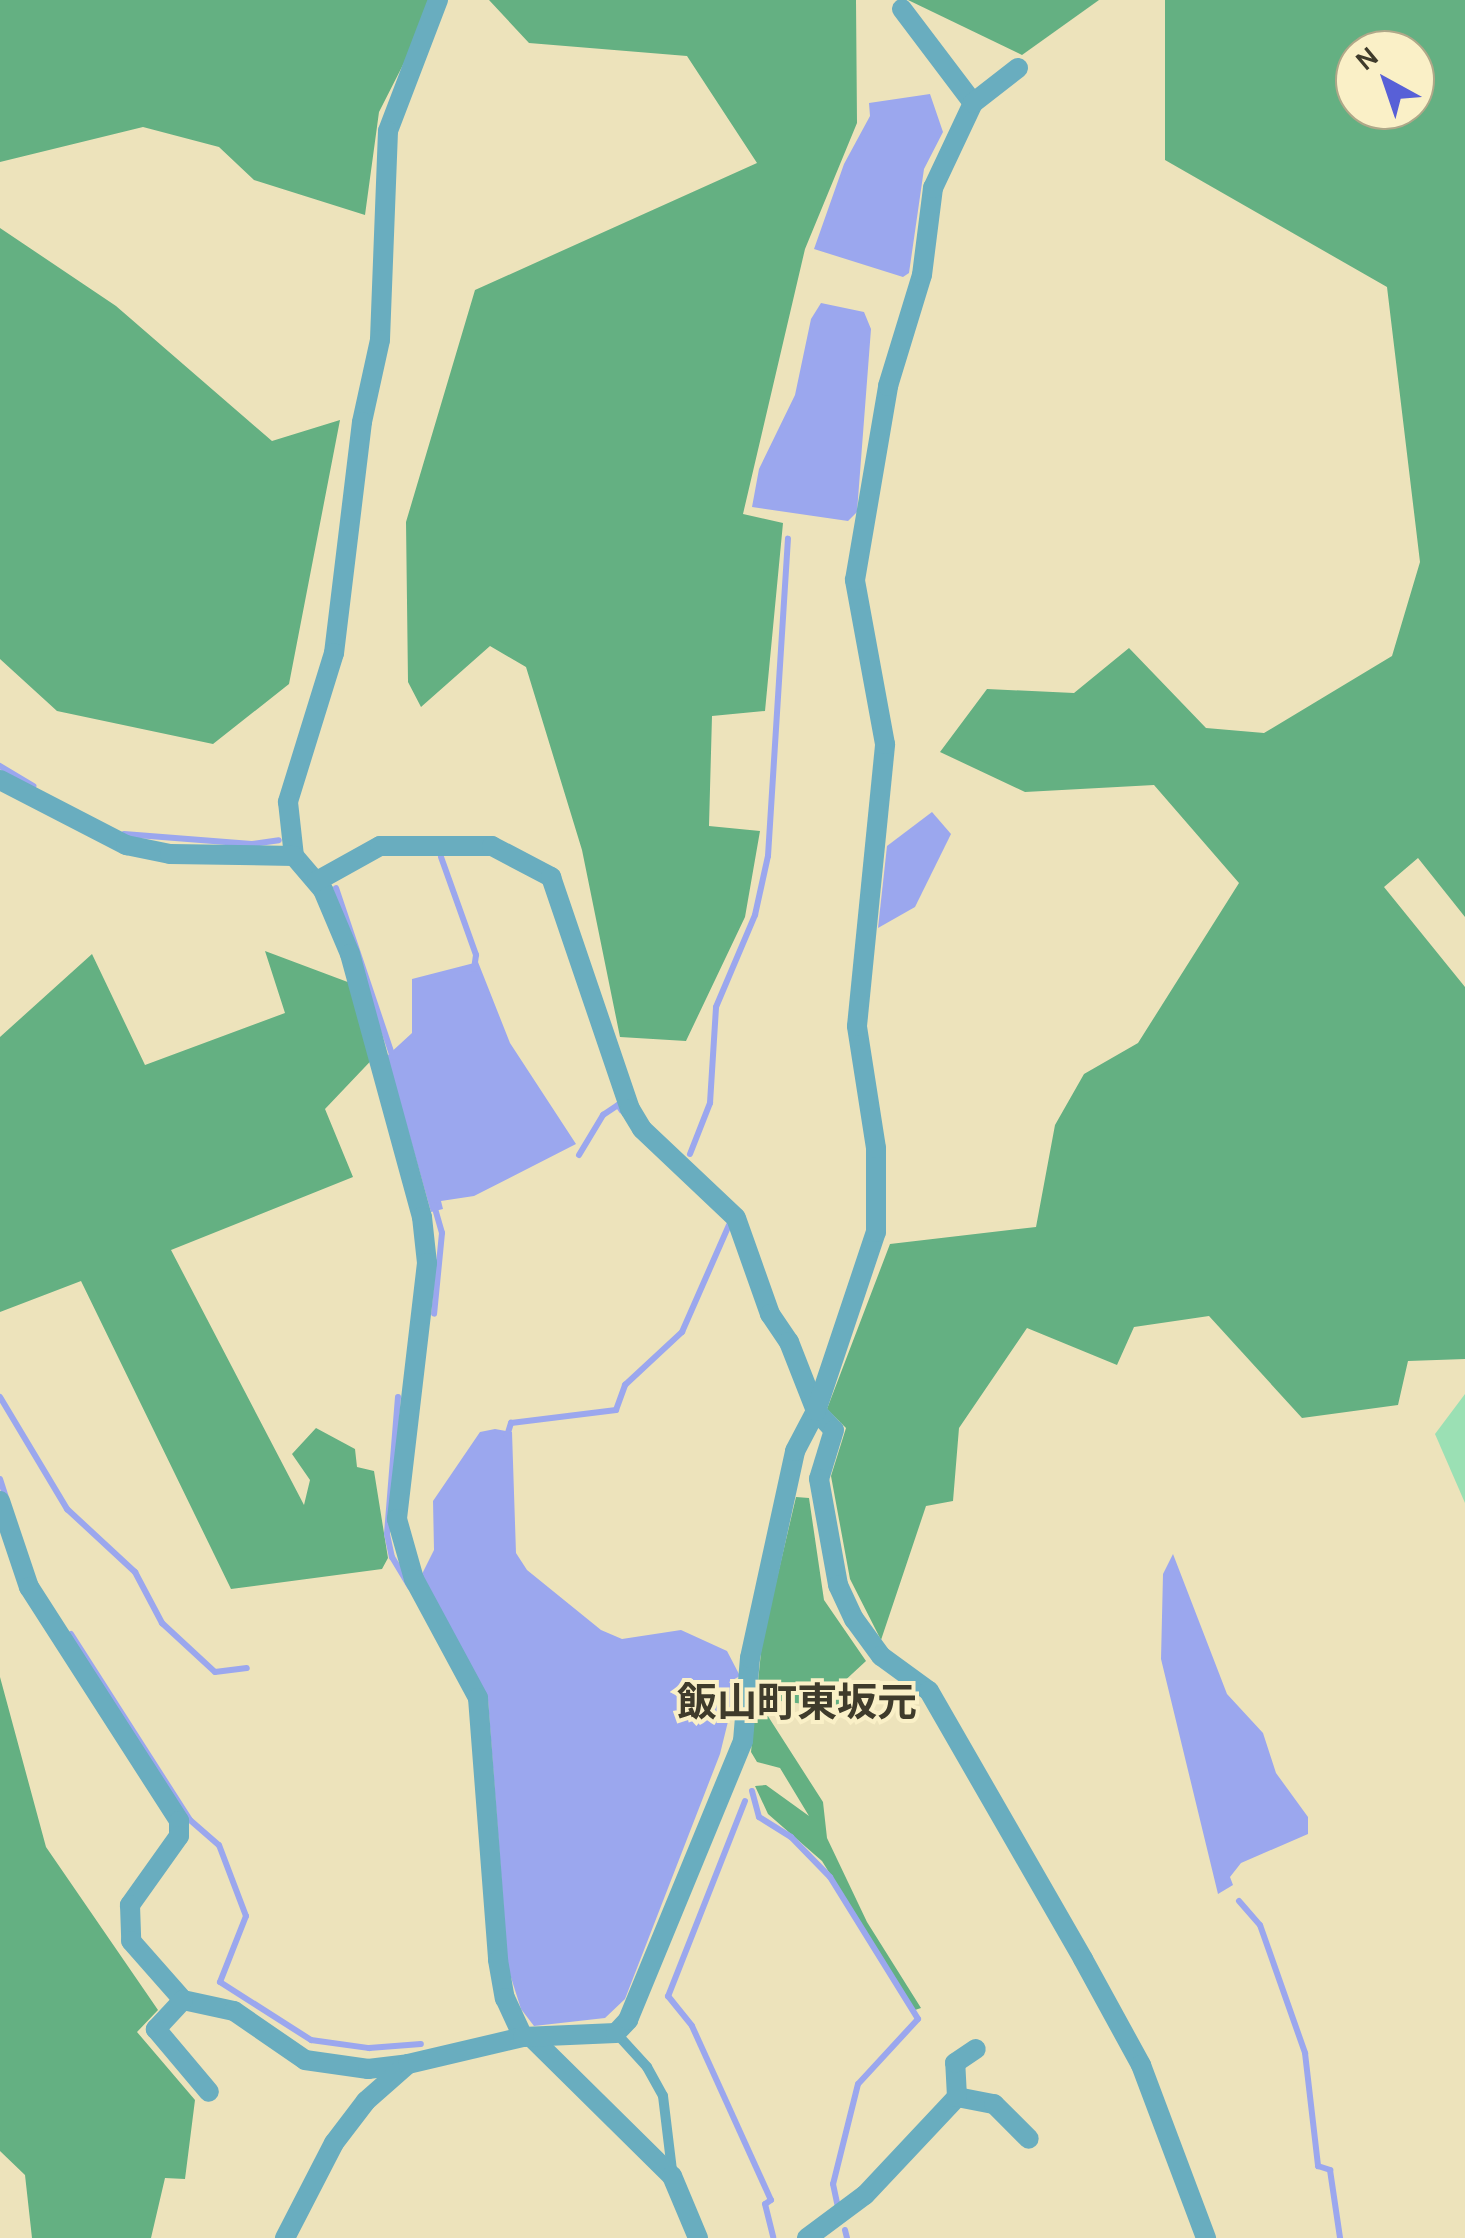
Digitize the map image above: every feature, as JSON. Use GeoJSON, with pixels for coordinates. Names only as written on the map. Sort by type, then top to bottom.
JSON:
{"type":"FeatureCollection","features":[{"type":"Feature","properties":{"kind":"street"},"geometry":{"type":"LineString","coordinates":[[438,0],[388,131],[380,340],[362,422],[334,653],[294,766],[288,802],[294,856],[316,881],[350,954],[422,1217],[427,1263],[398,1519],[414,1579],[478,1698],[504,1998],[527,2037],[672,2176],[698,2238]]}},
{"type":"Feature","properties":{"kind":"street"},"geometry":{"type":"LineString","coordinates":[[902,9],[973,103]]}},
{"type":"Feature","properties":{"kind":"street"},"geometry":{"type":"LineString","coordinates":[[0,1502],[29,1588],[174,1805],[179,1836],[130,1905],[128,1924],[132,1941],[183,2000],[234,2011],[306,2060],[368,2069],[527,2037],[616,2033],[628,2020],[742,1741],[750,1658],[795,1452],[816,1411],[876,1232],[876,1148],[857,1026],[885,744],[855,580],[888,386],[922,275],[933,188],[973,103],[1018,68]]}},
{"type":"Feature","properties":{"kind":"street"},"geometry":{"type":"LineString","coordinates":[[0,780],[126,845],[170,854],[294,856]]}},
{"type":"Feature","properties":{"kind":"street"},"geometry":{"type":"LineString","coordinates":[[316,881],[380,846],[492,846],[551,876],[630,1109],[650,1137],[736,1218],[770,1314],[789,1342],[816,1411],[834,1430],[820,1479],[838,1585],[854,1619],[880,1656],[929,1691],[946,1718],[1140,2064],[1194,2222],[1206,2238]]}},
{"type":"Feature","properties":{"kind":"street"},"geometry":{"type":"LineString","coordinates":[[183,2000],[156,2029],[208,2092]]}},
{"type":"Feature","properties":{"kind":"street"},"geometry":{"type":"LineString","coordinates":[[807,2238],[865,2195],[957,2096],[955,2063],[976,2049]]}},
{"type":"Feature","properties":{"kind":"street"},"geometry":{"type":"LineString","coordinates":[[286,2238],[334,2143],[366,2100],[408,2064]]}},
{"type":"Feature","properties":{"kind":"street"},"geometry":{"type":"LineString","coordinates":[[957,2096],[994,2104],[1029,2138]]}},
{"type":"Feature","properties":{"kind":"lane"},"geometry":{"type":"LineString","coordinates":[[616,2033],[648,2067],[663,2096],[672,2176]]}},
{"type":"Feature","properties":{"kind":"green space"},"geometry":{"type":"Polygon","coordinates":[[[0,0],[436,0],[379,112],[365,215],[254,180],[219,147],[143,127],[0,162],[0,0]]]}},
{"type":"Feature","properties":{"kind":"green space"},"geometry":{"type":"Polygon","coordinates":[[[489,0],[856,0],[857,123],[805,249],[743,514],[783,523],[765,711],[712,716],[709,826],[760,831],[745,917],[686,1041],[620,1037],[582,850],[526,667],[490,646],[421,707],[408,682],[406,522],[475,290],[757,163],[687,56],[529,43],[489,0]]]}},
{"type":"Feature","properties":{"kind":"green space"},"geometry":{"type":"Polygon","coordinates":[[[908,0],[1099,0],[1022,55],[908,0]]]}},
{"type":"Feature","properties":{"kind":"green space"},"geometry":{"type":"Polygon","coordinates":[[[1165,0],[1465,0],[1465,917],[1418,858],[1384,887],[1465,987],[1465,1359],[1408,1361],[1398,1405],[1302,1418],[1209,1316],[1134,1327],[1117,1365],[1027,1328],[959,1428],[953,1501],[926,1506],[881,1640],[850,1579],[831,1476],[846,1428],[827,1409],[890,1244],[1036,1227],[1055,1125],[1084,1074],[1138,1043],[1239,883],[1154,785],[1025,792],[940,752],[987,689],[1074,693],[1129,648],[1206,728],[1264,733],[1392,656],[1420,562],[1387,287],[1165,160],[1165,0]]]}},
{"type":"Feature","properties":{"kind":"green space"},"geometry":{"type":"Polygon","coordinates":[[[0,228],[116,306],[272,441],[340,420],[289,684],[213,744],[57,711],[0,659],[0,228]]]}},
{"type":"Feature","properties":{"kind":"green space"},"geometry":{"type":"Polygon","coordinates":[[[265,951],[361,987],[383,1048],[325,1109],[353,1177],[171,1250],[304,1505],[310,1480],[292,1454],[316,1428],[355,1449],[357,1467],[374,1471],[388,1558],[382,1569],[231,1589],[81,1281],[0,1312],[0,1037],[92,954],[145,1065],[285,1013],[265,951]]]}},
{"type":"Feature","properties":{"kind":"green space"},"geometry":{"type":"Polygon","coordinates":[[[1465,1394],[1465,1503],[1435,1434],[1465,1394]]]}},
{"type":"Feature","properties":{"kind":"green space"},"geometry":{"type":"Polygon","coordinates":[[[796,1497],[809,1498],[824,1600],[866,1661],[839,1686],[848,1711],[831,1722],[804,1704],[773,1700],[764,1710],[823,1802],[827,1838],[867,1922],[921,2008],[915,2010],[822,1861],[768,1814],[755,1786],[766,1785],[809,1816],[780,1768],[757,1762],[751,1752],[762,1642],[796,1497]]]}},
{"type":"Feature","properties":{"kind":"green space"},"geometry":{"type":"Polygon","coordinates":[[[0,1677],[46,1847],[158,2010],[137,2032],[195,2100],[185,2179],[165,2178],[151,2238],[32,2238],[25,2175],[0,2151],[0,1677]]]}},
{"type":"Feature","properties":{"kind":"water"},"geometry":{"type":"Polygon","coordinates":[[[930,94],[943,132],[924,169],[909,273],[903,277],[814,249],[844,164],[870,116],[869,103],[930,94]]]}},
{"type":"Feature","properties":{"kind":"water"},"geometry":{"type":"Polygon","coordinates":[[[821,303],[864,312],[871,329],[857,512],[848,521],[752,507],[759,469],[795,395],[811,319],[821,303]]]}},
{"type":"Feature","properties":{"kind":"water"},"geometry":{"type":"Polygon","coordinates":[[[932,812],[951,834],[915,907],[878,928],[887,846],[932,812]]]}},
{"type":"Feature","properties":{"kind":"water"},"geometry":{"type":"Polygon","coordinates":[[[478,962],[510,1043],[576,1144],[474,1196],[441,1201],[443,1209],[431,1212],[387,1056],[412,1033],[412,979],[478,962]]]}},
{"type":"Feature","properties":{"kind":"water"},"geometry":{"type":"Polygon","coordinates":[[[480,1432],[512,1432],[516,1553],[527,1570],[601,1630],[622,1639],[681,1630],[727,1651],[740,1676],[729,1682],[736,1689],[720,1754],[625,1999],[605,2018],[534,2026],[521,2009],[508,1968],[488,1700],[422,1574],[434,1550],[433,1501],[480,1432]]]}},
{"type":"Feature","properties":{"kind":"water"},"geometry":{"type":"Polygon","coordinates":[[[1173,1554],[1227,1694],[1263,1733],[1276,1773],[1308,1817],[1308,1834],[1241,1863],[1230,1877],[1233,1885],[1218,1894],[1161,1659],[1163,1574],[1173,1554]]]}},
{"type":"Feature","properties":{"kind":"waterway"},"geometry":{"type":"LineString","coordinates":[[690,1154],[710,1103],[716,1007],[755,915],[768,856],[788,539]]}},
{"type":"Feature","properties":{"kind":"waterway"},"geometry":{"type":"LineString","coordinates":[[0,766],[33,786]]}},
{"type":"Feature","properties":{"kind":"waterway"},"geometry":{"type":"LineString","coordinates":[[124,834],[252,844],[279,840]]}},
{"type":"Feature","properties":{"kind":"waterway"},"geometry":{"type":"LineString","coordinates":[[441,857],[476,955],[474,969]]}},
{"type":"Feature","properties":{"kind":"waterway"},"geometry":{"type":"LineString","coordinates":[[336,888],[393,1057]]}},
{"type":"Feature","properties":{"kind":"waterway"},"geometry":{"type":"LineString","coordinates":[[579,1155],[603,1115],[618,1105],[622,1111]]}},
{"type":"Feature","properties":{"kind":"waterway"},"geometry":{"type":"LineString","coordinates":[[434,1205],[442,1233],[434,1314]]}},
{"type":"Feature","properties":{"kind":"waterway"},"geometry":{"type":"LineString","coordinates":[[507,1436],[511,1423],[616,1410],[625,1385],[682,1332],[729,1225]]}},
{"type":"Feature","properties":{"kind":"waterway"},"geometry":{"type":"LineString","coordinates":[[0,1397],[67,1509],[135,1572],[162,1623],[215,1672],[247,1668]]}},
{"type":"Feature","properties":{"kind":"waterway"},"geometry":{"type":"LineString","coordinates":[[398,1397],[387,1534],[392,1557],[410,1587]]}},
{"type":"Feature","properties":{"kind":"waterway"},"geometry":{"type":"LineString","coordinates":[[0,1479],[6,1497]]}},
{"type":"Feature","properties":{"kind":"waterway"},"geometry":{"type":"LineString","coordinates":[[71,1634],[190,1820],[219,1845],[246,1916],[220,1982],[311,2040],[369,2048],[421,2044]]}},
{"type":"Feature","properties":{"kind":"waterway"},"geometry":{"type":"LineString","coordinates":[[752,1791],[759,1817],[791,1837],[830,1877],[918,2019],[858,2084],[833,2184],[838,2208]]}},
{"type":"Feature","properties":{"kind":"waterway"},"geometry":{"type":"LineString","coordinates":[[745,1801],[668,1996],[692,2026],[771,2200],[765,2204],[773,2237]]}},
{"type":"Feature","properties":{"kind":"waterway"},"geometry":{"type":"LineString","coordinates":[[1239,1901],[1260,1925],[1305,2053],[1318,2166],[1330,2170],[1340,2238]]}},
{"type":"Feature","properties":{"kind":"waterway"},"geometry":{"type":"LineString","coordinates":[[845,2230],[847,2238]]}},
{"type":"Feature","properties":{"kind":"district","name":"飯山町東坂元"},"geometry":{"type":"Point","coordinates":[797,1703]}}]}
